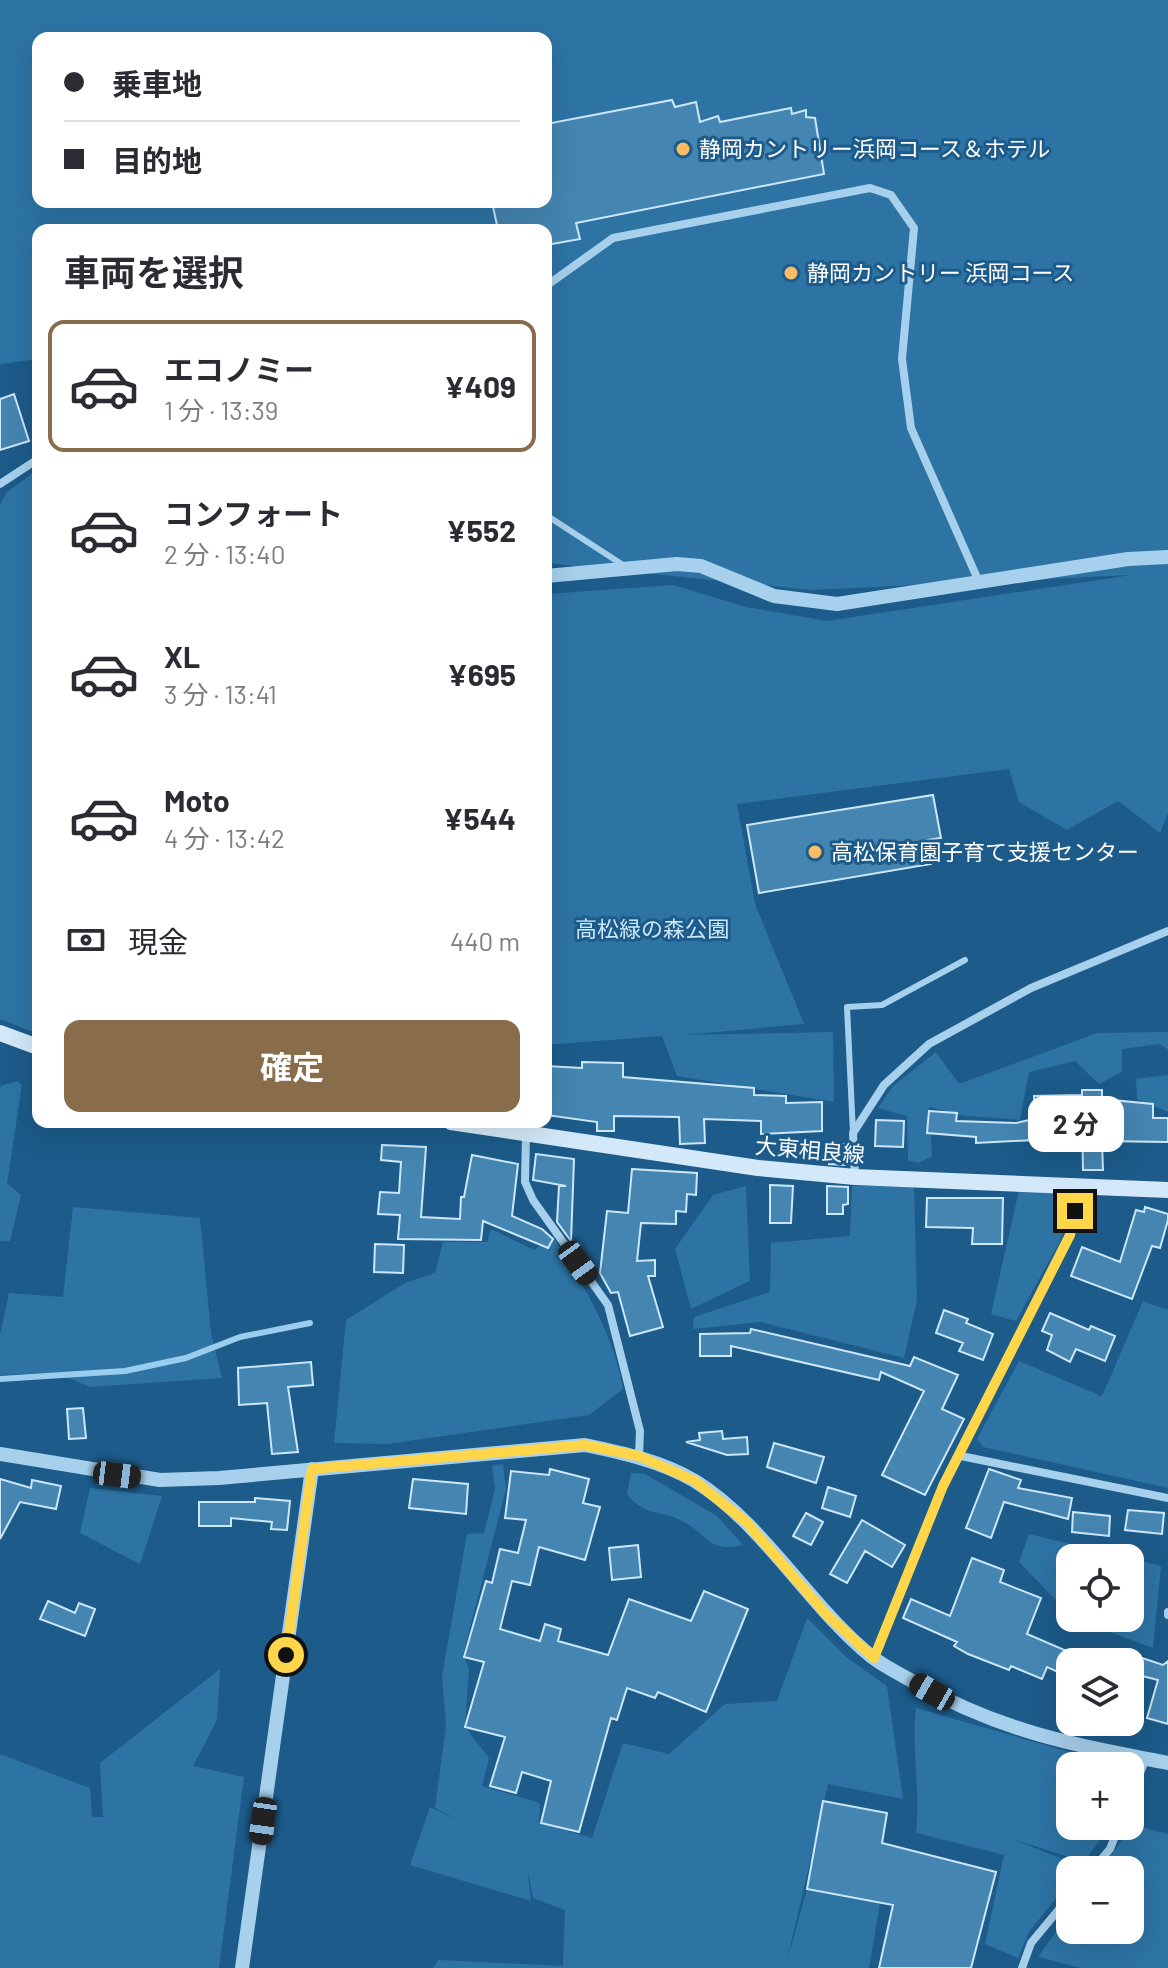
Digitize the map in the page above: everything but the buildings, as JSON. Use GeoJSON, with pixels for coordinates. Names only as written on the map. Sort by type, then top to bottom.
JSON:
{"type":"FeatureCollection","features":[{"type":"Feature","properties":{"kind":"main road"},"geometry":{"type":"LineString","coordinates":[[0,1033],[32,1045]]}},
{"type":"Feature","properties":{"kind":"main road","name":"大東相良線"},"geometry":{"type":"LineString","coordinates":[[492,1128],[758,1168],[855,1177],[1168,1190]]}},
{"type":"Feature","properties":{"kind":"street"},"geometry":{"type":"LineString","coordinates":[[552,282],[613,238],[870,188],[891,195],[914,228],[902,359],[911,428],[979,582]]}},
{"type":"Feature","properties":{"kind":"street"},"geometry":{"type":"LineString","coordinates":[[0,484],[32,463]]}},
{"type":"Feature","properties":{"kind":"street"},"geometry":{"type":"LineString","coordinates":[[552,575],[628,568],[701,566],[774,596],[826,603],[1168,557]]}},
{"type":"Feature","properties":{"kind":"street"},"geometry":{"type":"LineString","coordinates":[[855,1177],[853,1133],[884,1085],[929,1044],[1031,988],[1168,931]]}},
{"type":"Feature","properties":{"kind":"street"},"geometry":{"type":"LineString","coordinates":[[526,1133],[525,1182],[533,1200],[608,1305],[640,1431],[639,1456]]}},
{"type":"Feature","properties":{"kind":"street"},"geometry":{"type":"LineString","coordinates":[[874,1658],[943,1486],[961,1456],[1070,1235],[1080,1187]]}},
{"type":"Feature","properties":{"kind":"street"},"geometry":{"type":"LineString","coordinates":[[0,1454],[160,1480],[585,1445],[639,1456],[695,1481],[746,1522],[826,1614],[874,1658],[932,1692],[1007,1727],[1050,1740],[1168,1763]]}},
{"type":"Feature","properties":{"kind":"street"},"geometry":{"type":"LineString","coordinates":[[961,1456],[1168,1498]]}},
{"type":"Feature","properties":{"kind":"street"},"geometry":{"type":"LineString","coordinates":[[242,1968],[312,1469]]}},
{"type":"Feature","properties":{"kind":"street"},"geometry":{"type":"LineString","coordinates":[[1144,1763],[1146,1758]]}},
{"type":"Feature","properties":{"kind":"street"},"geometry":{"type":"LineString","coordinates":[[1022,1968],[1031,1943],[1056,1913]]}},
{"type":"Feature","properties":{"kind":"lane"},"geometry":{"type":"LineString","coordinates":[[552,519],[628,568]]}},
{"type":"Feature","properties":{"kind":"lane"},"geometry":{"type":"LineString","coordinates":[[853,1133],[847,1007],[882,1005],[965,960]]}},
{"type":"Feature","properties":{"kind":"green space","name":"高松緑の森公園"},"geometry":{"type":"Polygon","coordinates":[[[0,0],[1168,0],[1168,813],[1160,833],[1118,801],[1067,830],[1019,802],[1009,769],[737,804],[755,904],[804,1024],[683,1035],[833,1032],[834,1102],[677,1076],[662,1036],[552,1045],[552,594],[673,585],[746,607],[827,621],[1131,575],[811,590],[552,564],[552,224],[32,224],[32,360],[0,364],[0,0]]]}},
{"type":"Feature","properties":{"kind":"green space"},"geometry":{"type":"Polygon","coordinates":[[[32,474],[32,1032],[0,1019],[0,505],[6,493],[32,474]]]}},
{"type":"Feature","properties":{"kind":"green space"},"geometry":{"type":"Polygon","coordinates":[[[1168,1032],[1168,1050],[1160,1044],[1122,1049],[1122,1072],[1099,1084],[1075,1061],[1029,1072],[1020,1120],[967,1116],[929,1107],[932,1157],[918,1163],[908,1160],[907,1116],[878,1108],[893,1086],[936,1052],[959,1084],[1097,1033],[1168,1032]]]}},
{"type":"Feature","properties":{"kind":"green space"},"geometry":{"type":"Polygon","coordinates":[[[1168,1075],[1168,1112],[1137,1099],[1136,1079],[1168,1075]]]}},
{"type":"Feature","properties":{"kind":"green space"},"geometry":{"type":"Polygon","coordinates":[[[17,1081],[22,1085],[7,1183],[21,1195],[10,1241],[0,1241],[0,1090],[1,1086],[17,1081]]]}},
{"type":"Feature","properties":{"kind":"green space"},"geometry":{"type":"Polygon","coordinates":[[[746,1186],[750,1281],[691,1309],[675,1249],[713,1195],[746,1186]]]}},
{"type":"Feature","properties":{"kind":"green space"},"geometry":{"type":"Polygon","coordinates":[[[852,1186],[914,1186],[917,1300],[904,1358],[760,1322],[693,1329],[694,1317],[770,1292],[771,1243],[850,1236],[852,1186]]]}},
{"type":"Feature","properties":{"kind":"green space"},"geometry":{"type":"Polygon","coordinates":[[[1019,1190],[1077,1193],[1059,1243],[1016,1321],[991,1314],[1019,1190]]]}},
{"type":"Feature","properties":{"kind":"green space"},"geometry":{"type":"Polygon","coordinates":[[[73,1207],[200,1218],[211,1333],[222,1378],[90,1387],[57,1373],[0,1375],[0,1335],[9,1293],[63,1297],[73,1207]]]}},
{"type":"Feature","properties":{"kind":"green space"},"geometry":{"type":"Polygon","coordinates":[[[491,1229],[534,1250],[553,1236],[605,1329],[623,1389],[589,1415],[388,1444],[334,1443],[346,1320],[405,1283],[435,1273],[443,1242],[487,1242],[491,1229]]]}},
{"type":"Feature","properties":{"kind":"green space"},"geometry":{"type":"Polygon","coordinates":[[[1143,1301],[1168,1310],[1168,1488],[983,1447],[977,1439],[1019,1361],[1099,1395],[1096,1398],[1103,1394],[1143,1301]]]}},
{"type":"Feature","properties":{"kind":"green space"},"geometry":{"type":"Polygon","coordinates":[[[503,1464],[506,1489],[463,1655],[469,1669],[465,1727],[489,1758],[482,1786],[540,1803],[539,1823],[592,1838],[623,1743],[669,1754],[725,1704],[777,1701],[807,1618],[846,1657],[887,1686],[903,1799],[828,1784],[786,1965],[807,1889],[880,1903],[869,1968],[433,1968],[438,1960],[563,1966],[565,1910],[533,1898],[527,1867],[531,1901],[410,1865],[430,1807],[462,1822],[435,1808],[446,1726],[442,1676],[467,1534],[484,1533],[495,1489],[492,1466],[503,1464]]]}},
{"type":"Feature","properties":{"kind":"green space"},"geometry":{"type":"Polygon","coordinates":[[[631,1473],[645,1474],[717,1516],[743,1545],[731,1547],[715,1544],[682,1521],[640,1506],[627,1494],[631,1473]]]}},
{"type":"Feature","properties":{"kind":"green space"},"geometry":{"type":"Polygon","coordinates":[[[90,1488],[162,1496],[140,1564],[80,1533],[90,1488]]]}},
{"type":"Feature","properties":{"kind":"green space"},"geometry":{"type":"Polygon","coordinates":[[[1029,1534],[1070,1544],[1056,1544],[1056,1600],[1019,1562],[1029,1534]]]}},
{"type":"Feature","properties":{"kind":"green space"},"geometry":{"type":"Polygon","coordinates":[[[1144,1562],[1161,1566],[1153,1648],[1110,1632],[1144,1632],[1144,1562]]]}},
{"type":"Feature","properties":{"kind":"green space"},"geometry":{"type":"Polygon","coordinates":[[[220,1669],[217,1720],[193,1766],[244,1777],[219,1968],[0,1968],[0,1754],[90,1788],[92,1817],[103,1817],[100,1763],[220,1669]]]}},
{"type":"Feature","properties":{"kind":"green space"},"geometry":{"type":"Polygon","coordinates":[[[916,1708],[1069,1752],[1056,1752],[1056,1840],[1100,1840],[1088,1856],[1065,1856],[1013,1839],[1056,1856],[1056,1898],[1029,1932],[1018,1958],[985,1944],[1004,1855],[916,1833],[916,1708]]]}},
{"type":"Feature","properties":{"kind":"green space"},"geometry":{"type":"Polygon","coordinates":[[[1144,1828],[1168,1834],[1168,1968],[1081,1968],[1038,1957],[1056,1932],[1056,1944],[1144,1944],[1144,1856],[1110,1856],[1122,1840],[1144,1840],[1144,1828]]]}},
{"type":"Feature","properties":{"kind":"waterway"},"geometry":{"type":"LineString","coordinates":[[0,1379],[125,1371],[186,1358],[240,1337],[310,1323]]}},
{"type":"Feature","properties":{"kind":"place","name":"静岡カントリー浜岡コース＆ホテル"},"geometry":{"type":"Point","coordinates":[683,149]}},
{"type":"Feature","properties":{"kind":"place","name":"静岡カントリー 浜岡コース"},"geometry":{"type":"Point","coordinates":[791,273]}},
{"type":"Feature","properties":{"kind":"place","name":"高松保育園子育て支援センター"},"geometry":{"type":"Point","coordinates":[815,852]}},
{"type":"Feature","properties":{"kind":"route"},"geometry":{"type":"LineString","coordinates":[[286,1655],[312,1469],[585,1445],[639,1456],[695,1481],[746,1522],[826,1614],[874,1658],[943,1486],[961,1456],[1070,1235],[1075,1211]]}}]}
